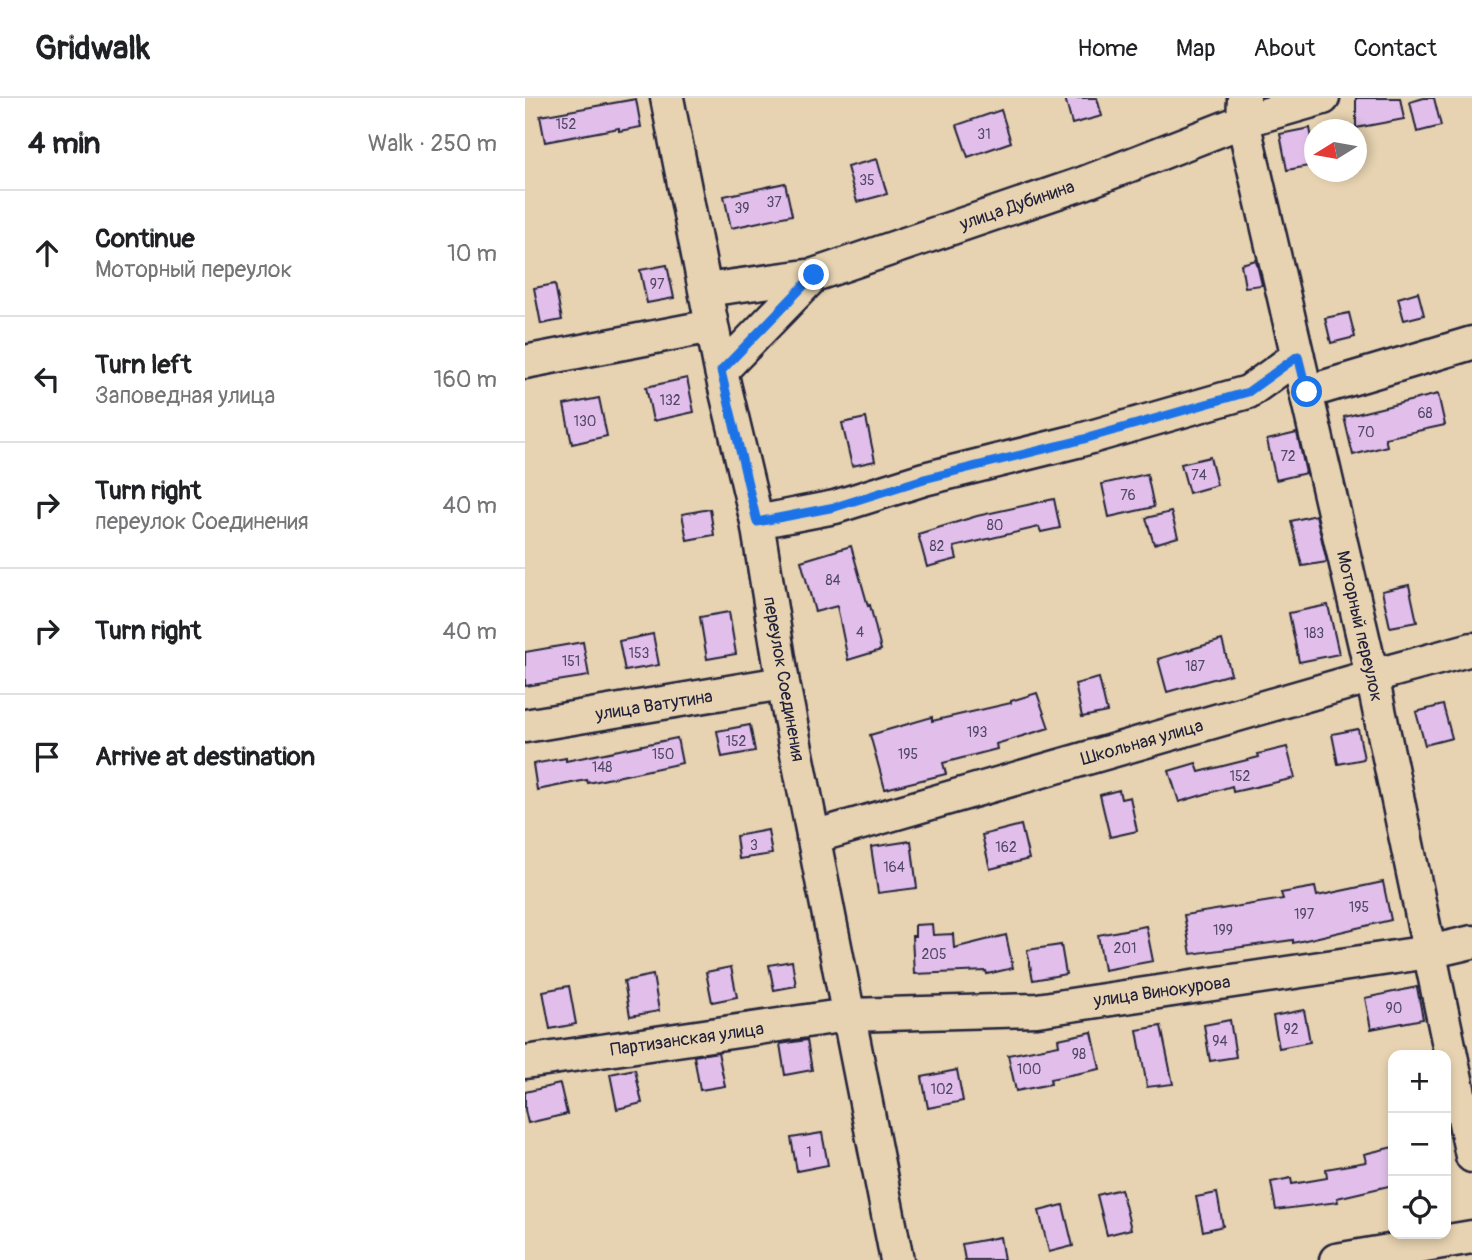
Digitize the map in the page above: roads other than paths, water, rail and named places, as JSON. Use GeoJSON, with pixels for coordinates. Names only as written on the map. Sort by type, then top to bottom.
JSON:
{"type":"FeatureCollection","features":[{"type":"Feature","properties":{"kind":"street","name":"переулок Соединения"},"geometry":{"type":"LineString","coordinates":[[667,98],[721,371],[757,522],[783,683],[897,1260]]}},
{"type":"Feature","properties":{"kind":"street","name":"улица Дубинина"},"geometry":{"type":"LineString","coordinates":[[705,290],[814,275],[1084,183],[1244,109],[1323,98]]}},
{"type":"Feature","properties":{"kind":"street","name":"Моторный переулок"},"geometry":{"type":"LineString","coordinates":[[1244,109],[1371,676],[1472,1156]]}},
{"type":"Feature","properties":{"kind":"street"},"geometry":{"type":"LineString","coordinates":[[721,371],[814,275]]}},
{"type":"Feature","properties":{"kind":"street"},"geometry":{"type":"LineString","coordinates":[[525,362],[712,326]]}},
{"type":"Feature","properties":{"kind":"street"},"geometry":{"type":"LineString","coordinates":[[1307,392],[1472,343]]}},
{"type":"Feature","properties":{"kind":"street"},"geometry":{"type":"LineString","coordinates":[[757,522],[835,507],[924,479],[1077,441],[1248,392],[1298,356]]}},
{"type":"Feature","properties":{"kind":"street","name":"Школьная улица"},"geometry":{"type":"LineString","coordinates":[[813,837],[1472,649]]}},
{"type":"Feature","properties":{"kind":"street","name":"улица Ватутина"},"geometry":{"type":"LineString","coordinates":[[525,726],[783,683]]}},
{"type":"Feature","properties":{"kind":"street","name":"улица Винокурова"},"geometry":{"type":"LineString","coordinates":[[848,1015],[1037,1010],[1429,952],[1472,942]]}},
{"type":"Feature","properties":{"kind":"street","name":"Партизанская улица"},"geometry":{"type":"LineString","coordinates":[[525,1062],[848,1015]]}},
{"type":"Feature","properties":{"kind":"street"},"geometry":{"type":"LineString","coordinates":[[1336,1260],[1419,1253],[1472,1237]]}}]}
